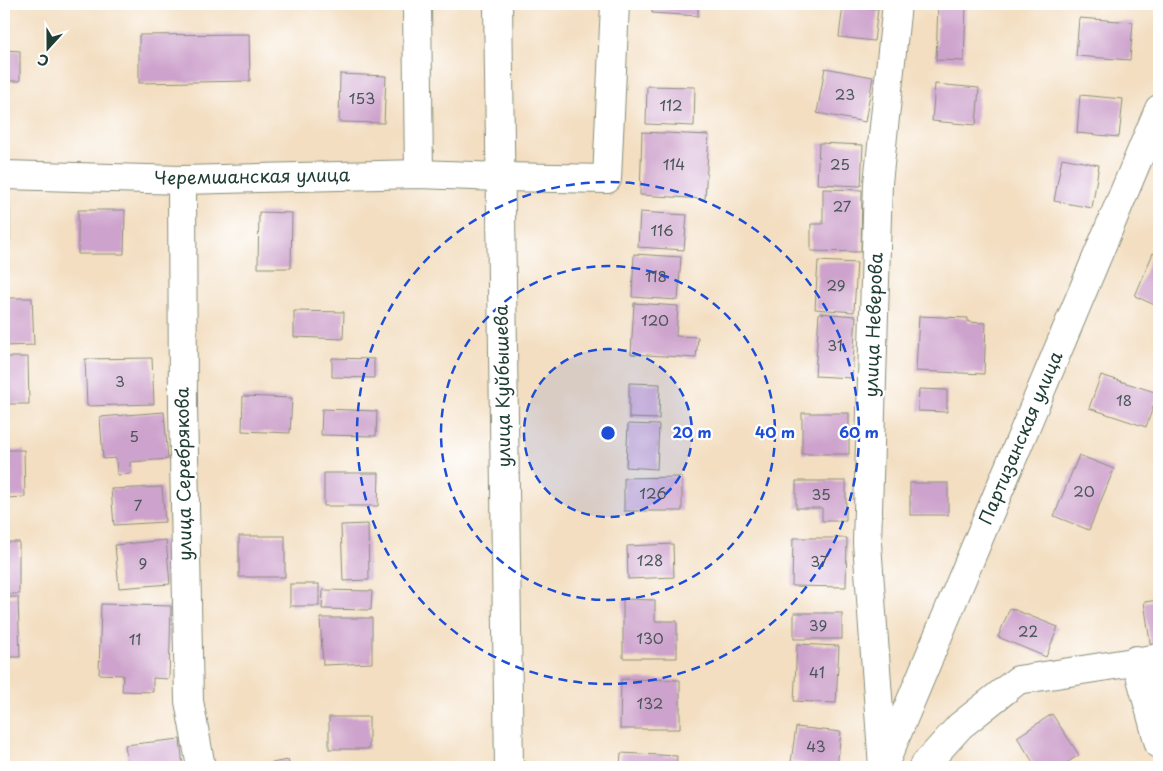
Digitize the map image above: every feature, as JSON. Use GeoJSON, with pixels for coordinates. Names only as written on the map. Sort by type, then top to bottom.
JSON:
{"type":"FeatureCollection","features":[{"type":"Feature","properties":{"kind":"street"},"geometry":{"type":"LineString","coordinates":[[417,4],[419,174]]}},
{"type":"Feature","properties":{"kind":"street","name":"улица Куйбышева"},"geometry":{"type":"LineString","coordinates":[[498,4],[510,767]]}},
{"type":"Feature","properties":{"kind":"street","name":"Черемшанская улица"},"geometry":{"type":"LineString","coordinates":[[4,175],[182,180],[419,174],[607,179],[615,4]]}},
{"type":"Feature","properties":{"kind":"street","name":"улица Неверова"},"geometry":{"type":"LineString","coordinates":[[883,766],[867,543],[878,183],[897,4]]}},
{"type":"Feature","properties":{"kind":"street","name":"Партизанская улица"},"geometry":{"type":"LineString","coordinates":[[883,766],[1159,110]]}},
{"type":"Feature","properties":{"kind":"street","name":"улица Серебрякова"},"geometry":{"type":"LineString","coordinates":[[182,180],[182,396],[189,702],[200,767]]}},
{"type":"Feature","properties":{"kind":"street"},"geometry":{"type":"LineString","coordinates":[[923,767],[960,726],[1018,680],[1148,659],[1159,744]]}},
{"type":"Feature","properties":{"kind":"building"},"geometry":{"type":"Polygon","coordinates":[[[652,4],[698,4],[698,16],[652,13],[652,4]]]}},
{"type":"Feature","properties":{"kind":"building"},"geometry":{"type":"Polygon","coordinates":[[[938,4],[966,4],[964,61],[936,60],[938,4]]]}},
{"type":"Feature","properties":{"kind":"building"},"geometry":{"type":"Polygon","coordinates":[[[843,5],[878,9],[874,41],[839,37],[843,5]]]}},
{"type":"Feature","properties":{"kind":"building"},"geometry":{"type":"Polygon","coordinates":[[[1079,18],[1133,22],[1130,60],[1076,56],[1079,18]]]}},
{"type":"Feature","properties":{"kind":"building"},"geometry":{"type":"Polygon","coordinates":[[[249,34],[250,81],[139,83],[139,35],[249,34]]]}},
{"type":"Feature","properties":{"kind":"building"},"geometry":{"type":"Polygon","coordinates":[[[4,50],[20,51],[20,81],[4,81],[4,50]]]}},
{"type":"Feature","properties":{"kind":"building"},"geometry":{"type":"Polygon","coordinates":[[[825,68],[873,77],[865,122],[817,113],[825,68]]]}},
{"type":"Feature","properties":{"kind":"building"},"geometry":{"type":"Polygon","coordinates":[[[340,74],[386,76],[384,123],[339,122],[340,74]]]}},
{"type":"Feature","properties":{"kind":"building"},"geometry":{"type":"Polygon","coordinates":[[[935,84],[979,88],[976,125],[932,121],[935,84]]]}},
{"type":"Feature","properties":{"kind":"building"},"geometry":{"type":"Polygon","coordinates":[[[647,86],[695,87],[694,126],[646,124],[647,86]]]}},
{"type":"Feature","properties":{"kind":"building"},"geometry":{"type":"Polygon","coordinates":[[[1080,95],[1123,99],[1119,137],[1077,133],[1080,95]]]}},
{"type":"Feature","properties":{"kind":"building"},"geometry":{"type":"Polygon","coordinates":[[[642,132],[709,135],[705,199],[640,195],[642,132]]]}},
{"type":"Feature","properties":{"kind":"building"},"geometry":{"type":"Polygon","coordinates":[[[819,143],[863,145],[861,186],[817,184],[819,143]]]}},
{"type":"Feature","properties":{"kind":"building"},"geometry":{"type":"Polygon","coordinates":[[[1062,158],[1099,165],[1092,208],[1054,201],[1062,158]]]}},
{"type":"Feature","properties":{"kind":"building"},"geometry":{"type":"Polygon","coordinates":[[[823,189],[862,190],[861,252],[811,251],[811,224],[823,224],[823,189]]]}},
{"type":"Feature","properties":{"kind":"building"},"geometry":{"type":"Polygon","coordinates":[[[4,209],[10,209],[10,240],[4,240],[4,209]]]}},
{"type":"Feature","properties":{"kind":"building"},"geometry":{"type":"Polygon","coordinates":[[[78,210],[125,210],[124,254],[78,254],[78,210]]]}},
{"type":"Feature","properties":{"kind":"building"},"geometry":{"type":"Polygon","coordinates":[[[259,212],[292,213],[291,268],[258,268],[259,212]]]}},
{"type":"Feature","properties":{"kind":"building"},"geometry":{"type":"Polygon","coordinates":[[[640,212],[687,215],[684,250],[638,247],[640,212]]]}},
{"type":"Feature","properties":{"kind":"building"},"geometry":{"type":"Polygon","coordinates":[[[1153,253],[1159,256],[1159,307],[1135,296],[1153,253]]]}},
{"type":"Feature","properties":{"kind":"building"},"geometry":{"type":"Polygon","coordinates":[[[634,254],[681,257],[678,300],[632,297],[634,254]]]}},
{"type":"Feature","properties":{"kind":"building"},"geometry":{"type":"Polygon","coordinates":[[[818,261],[857,263],[854,312],[815,309],[818,261]]]}},
{"type":"Feature","properties":{"kind":"building"},"geometry":{"type":"Polygon","coordinates":[[[4,298],[32,298],[34,345],[4,346],[4,298]]]}},
{"type":"Feature","properties":{"kind":"building"},"geometry":{"type":"Polygon","coordinates":[[[634,303],[678,306],[676,336],[698,337],[696,358],[631,354],[634,303]]]}},
{"type":"Feature","properties":{"kind":"building"},"geometry":{"type":"Polygon","coordinates":[[[294,311],[344,312],[343,339],[294,337],[294,311]]]}},
{"type":"Feature","properties":{"kind":"building"},"geometry":{"type":"Polygon","coordinates":[[[819,313],[856,316],[852,378],[815,376],[819,313]]]}},
{"type":"Feature","properties":{"kind":"building"},"geometry":{"type":"Polygon","coordinates":[[[919,316],[968,318],[968,322],[986,323],[984,374],[916,371],[919,316]]]}},
{"type":"Feature","properties":{"kind":"building"},"geometry":{"type":"Polygon","coordinates":[[[4,357],[28,357],[29,404],[4,404],[4,357]]]}},
{"type":"Feature","properties":{"kind":"building"},"geometry":{"type":"Polygon","coordinates":[[[152,358],[154,404],[87,406],[85,359],[152,358]]]}},
{"type":"Feature","properties":{"kind":"building"},"geometry":{"type":"Polygon","coordinates":[[[332,358],[374,359],[374,378],[332,377],[332,358]]]}},
{"type":"Feature","properties":{"kind":"building"},"geometry":{"type":"Polygon","coordinates":[[[1101,375],[1158,393],[1146,427],[1089,408],[1101,375]]]}},
{"type":"Feature","properties":{"kind":"building"},"geometry":{"type":"Polygon","coordinates":[[[629,383],[660,384],[659,419],[629,418],[629,383]]]}},
{"type":"Feature","properties":{"kind":"building"},"geometry":{"type":"Polygon","coordinates":[[[919,389],[947,390],[947,412],[918,411],[919,389]]]}},
{"type":"Feature","properties":{"kind":"building"},"geometry":{"type":"Polygon","coordinates":[[[243,396],[292,398],[290,433],[242,431],[243,396]]]}},
{"type":"Feature","properties":{"kind":"building"},"geometry":{"type":"Polygon","coordinates":[[[322,409],[377,411],[376,436],[321,435],[322,409]]]}},
{"type":"Feature","properties":{"kind":"building"},"geometry":{"type":"Polygon","coordinates":[[[164,412],[168,459],[130,462],[131,474],[117,475],[116,458],[103,459],[100,417],[164,412]]]}},
{"type":"Feature","properties":{"kind":"building"},"geometry":{"type":"Polygon","coordinates":[[[802,413],[849,413],[849,454],[802,454],[802,413]]]}},
{"type":"Feature","properties":{"kind":"building"},"geometry":{"type":"Polygon","coordinates":[[[628,424],[659,425],[657,469],[626,467],[628,424]]]}},
{"type":"Feature","properties":{"kind":"building"},"geometry":{"type":"Polygon","coordinates":[[[4,450],[24,450],[25,497],[4,498],[4,450]]]}},
{"type":"Feature","properties":{"kind":"building"},"geometry":{"type":"Polygon","coordinates":[[[1079,455],[1114,469],[1089,530],[1054,516],[1079,455]]]}},
{"type":"Feature","properties":{"kind":"building"},"geometry":{"type":"Polygon","coordinates":[[[324,473],[379,473],[378,506],[324,506],[324,473]]]}},
{"type":"Feature","properties":{"kind":"building"},"geometry":{"type":"Polygon","coordinates":[[[682,477],[682,511],[624,511],[624,478],[682,477]]]}},
{"type":"Feature","properties":{"kind":"building"},"geometry":{"type":"Polygon","coordinates":[[[796,481],[846,481],[846,521],[822,521],[822,508],[796,508],[796,481]]]}},
{"type":"Feature","properties":{"kind":"building"},"geometry":{"type":"Polygon","coordinates":[[[910,483],[948,483],[948,515],[910,515],[910,483]]]}},
{"type":"Feature","properties":{"kind":"building"},"geometry":{"type":"Polygon","coordinates":[[[162,487],[165,522],[114,525],[111,489],[162,487]]]}},
{"type":"Feature","properties":{"kind":"building"},"geometry":{"type":"Polygon","coordinates":[[[368,524],[369,580],[343,581],[341,525],[368,524]]]}},
{"type":"Feature","properties":{"kind":"building"},"geometry":{"type":"Polygon","coordinates":[[[239,536],[285,536],[285,577],[239,577],[239,536]]]}},
{"type":"Feature","properties":{"kind":"building"},"geometry":{"type":"Polygon","coordinates":[[[793,538],[847,538],[846,587],[792,586],[793,538]]]}},
{"type":"Feature","properties":{"kind":"building"},"geometry":{"type":"Polygon","coordinates":[[[166,540],[170,584],[119,588],[115,545],[166,540]]]}},
{"type":"Feature","properties":{"kind":"building"},"geometry":{"type":"Polygon","coordinates":[[[4,542],[19,542],[19,594],[4,594],[4,542]]]}},
{"type":"Feature","properties":{"kind":"building"},"geometry":{"type":"Polygon","coordinates":[[[673,544],[674,577],[628,579],[627,546],[673,544]]]}},
{"type":"Feature","properties":{"kind":"building"},"geometry":{"type":"Polygon","coordinates":[[[290,584],[319,584],[319,606],[290,606],[290,584]]]}},
{"type":"Feature","properties":{"kind":"building"},"geometry":{"type":"Polygon","coordinates":[[[323,590],[372,591],[371,610],[322,609],[323,590]]]}},
{"type":"Feature","properties":{"kind":"building"},"geometry":{"type":"Polygon","coordinates":[[[4,597],[18,597],[20,657],[4,657],[4,597]]]}},
{"type":"Feature","properties":{"kind":"building"},"geometry":{"type":"Polygon","coordinates":[[[623,599],[655,600],[655,621],[677,621],[677,658],[623,658],[623,599]]]}},
{"type":"Feature","properties":{"kind":"building"},"geometry":{"type":"Polygon","coordinates":[[[1159,600],[1159,647],[1151,649],[1144,602],[1159,600]]]}},
{"type":"Feature","properties":{"kind":"building"},"geometry":{"type":"Polygon","coordinates":[[[101,604],[171,606],[169,679],[153,678],[153,692],[122,691],[123,675],[99,674],[101,604]]]}},
{"type":"Feature","properties":{"kind":"building"},"geometry":{"type":"Polygon","coordinates":[[[1010,608],[1058,627],[1046,657],[998,637],[1010,608]]]}},
{"type":"Feature","properties":{"kind":"building"},"geometry":{"type":"Polygon","coordinates":[[[794,613],[842,613],[842,639],[794,639],[794,613]]]}},
{"type":"Feature","properties":{"kind":"building"},"geometry":{"type":"Polygon","coordinates":[[[320,618],[372,618],[372,663],[323,665],[320,618]]]}},
{"type":"Feature","properties":{"kind":"building"},"geometry":{"type":"Polygon","coordinates":[[[797,644],[839,646],[836,703],[794,701],[797,644]]]}},
{"type":"Feature","properties":{"kind":"building"},"geometry":{"type":"Polygon","coordinates":[[[621,679],[680,680],[680,729],[620,729],[621,679]]]}},
{"type":"Feature","properties":{"kind":"building"},"geometry":{"type":"Polygon","coordinates":[[[1052,714],[1079,755],[1060,767],[1036,767],[1017,737],[1052,714]]]}},
{"type":"Feature","properties":{"kind":"building"},"geometry":{"type":"Polygon","coordinates":[[[329,717],[369,717],[369,749],[329,749],[329,717]]]}},
{"type":"Feature","properties":{"kind":"building"},"geometry":{"type":"Polygon","coordinates":[[[796,727],[841,732],[837,767],[791,762],[796,727]]]}},
{"type":"Feature","properties":{"kind":"building"},"geometry":{"type":"Polygon","coordinates":[[[180,739],[183,767],[128,767],[125,745],[180,739]]]}},
{"type":"Feature","properties":{"kind":"building"},"geometry":{"type":"Polygon","coordinates":[[[621,753],[677,756],[676,767],[620,767],[621,753]]]}},
{"type":"Feature","properties":{"kind":"building"},"geometry":{"type":"Polygon","coordinates":[[[288,760],[290,767],[255,767],[255,766],[288,760]]]}}]}
